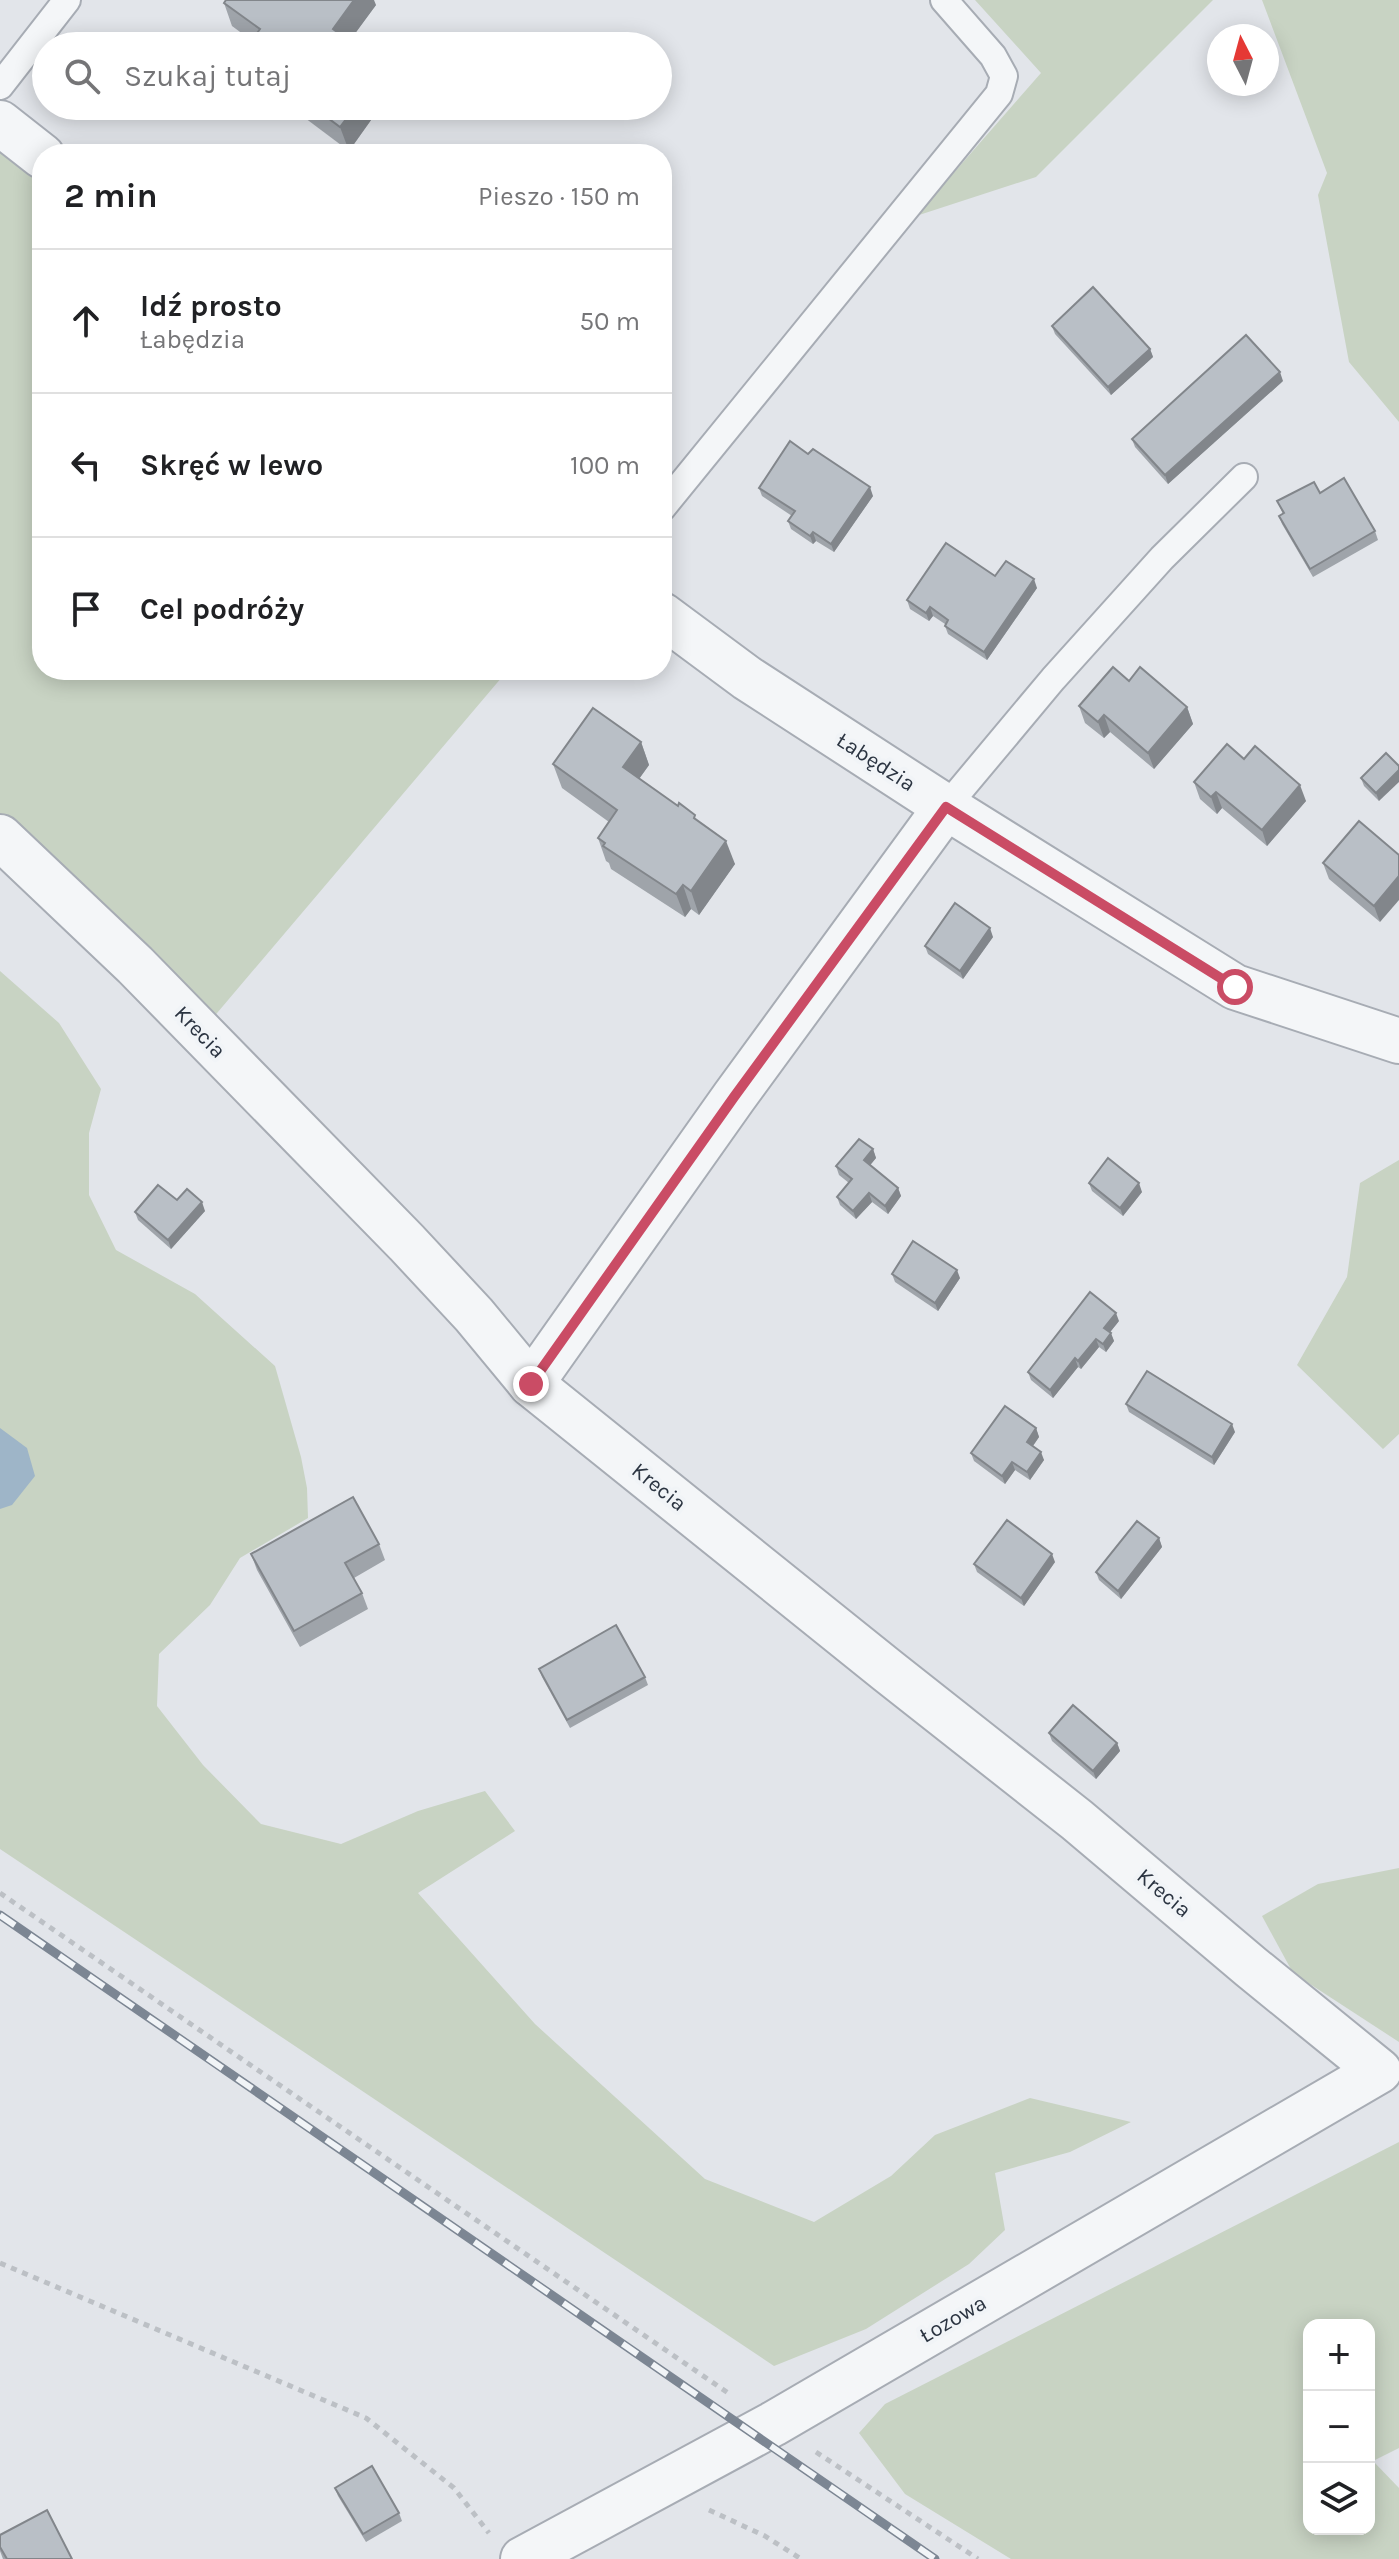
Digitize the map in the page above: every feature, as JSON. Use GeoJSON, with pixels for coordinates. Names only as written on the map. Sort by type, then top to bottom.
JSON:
{"type":"FeatureCollection","features":[{"type":"Feature","properties":{"kind":"street"},"geometry":{"type":"LineString","coordinates":[[0,123],[32,148]]}},
{"type":"Feature","properties":{"kind":"street","name":"Łabędzia"},"geometry":{"type":"LineString","coordinates":[[672,622],[747,678],[946,807],[1235,987],[1399,1041]]}},
{"type":"Feature","properties":{"kind":"street"},"geometry":{"type":"LineString","coordinates":[[531,1384],[734,1097],[946,807]]}},
{"type":"Feature","properties":{"kind":"street","name":"Krecia"},"geometry":{"type":"LineString","coordinates":[[0,837],[135,965],[396,1232],[474,1315],[531,1384],[1077,1820],[1379,2071]]}},
{"type":"Feature","properties":{"kind":"street","name":"Łozowa"},"geometry":{"type":"LineString","coordinates":[[507,2547],[657,2486],[773,2424],[1379,2071]]}},
{"type":"Feature","properties":{"kind":"lane"},"geometry":{"type":"LineString","coordinates":[[42,32],[67,0]]}},
{"type":"Feature","properties":{"kind":"lane"},"geometry":{"type":"LineString","coordinates":[[672,496],[999,94],[1004,76],[993,56],[944,0]]}},
{"type":"Feature","properties":{"kind":"lane"},"geometry":{"type":"LineString","coordinates":[[0,86],[32,45]]}},
{"type":"Feature","properties":{"kind":"lane"},"geometry":{"type":"LineString","coordinates":[[946,807],[1082,646],[1162,558],[1244,477]]}},
{"type":"Feature","properties":{"kind":"path"},"geometry":{"type":"LineString","coordinates":[[0,1893],[773,2424],[978,2559]]}},
{"type":"Feature","properties":{"kind":"path"},"geometry":{"type":"LineString","coordinates":[[0,2263],[366,2418],[454,2488],[507,2547]]}},
{"type":"Feature","properties":{"kind":"path"},"geometry":{"type":"LineString","coordinates":[[657,2486],[765,2536],[801,2559]]}},
{"type":"Feature","properties":{"kind":"green space"},"geometry":{"type":"Polygon","coordinates":[[[975,0],[1213,0],[1036,177],[916,216],[1041,73],[975,0]]]}},
{"type":"Feature","properties":{"kind":"green space"},"geometry":{"type":"Polygon","coordinates":[[[1262,0],[1399,0],[1399,422],[1349,362],[1318,195],[1327,173],[1279,45],[1279,24],[1271,24],[1262,0]]]}},
{"type":"Feature","properties":{"kind":"green space"},"geometry":{"type":"Polygon","coordinates":[[[0,145],[32,172],[32,680],[500,680],[212,1019],[0,814],[0,145]]]}},
{"type":"Feature","properties":{"kind":"green space"},"geometry":{"type":"Polygon","coordinates":[[[0,971],[59,1023],[101,1089],[89,1133],[89,1195],[116,1250],[195,1294],[275,1366],[301,1457],[307,1488],[308,1518],[240,1558],[210,1605],[159,1654],[157,1706],[203,1765],[261,1824],[341,1844],[418,1811],[485,1791],[515,1831],[418,1893],[535,2024],[705,2179],[814,2222],[891,2176],[935,2135],[1030,2098],[1131,2122],[1070,2152],[995,2173],[1005,2230],[969,2264],[866,2329],[774,2366],[0,1849],[0,971]]]}},
{"type":"Feature","properties":{"kind":"green space"},"geometry":{"type":"Polygon","coordinates":[[[1399,1160],[1399,1434],[1383,1449],[1297,1365],[1347,1277],[1360,1183],[1399,1160]]]}},
{"type":"Feature","properties":{"kind":"green space"},"geometry":{"type":"Polygon","coordinates":[[[1399,1868],[1399,2042],[1293,1973],[1262,1916],[1318,1884],[1399,1868]]]}},
{"type":"Feature","properties":{"kind":"green space"},"geometry":{"type":"Polygon","coordinates":[[[1399,2142],[1399,2448],[1375,2460],[1375,2319],[1303,2319],[1303,2535],[1375,2535],[1375,2463],[1399,2488],[1399,2559],[1011,2559],[905,2494],[859,2433],[885,2404],[1399,2142]]]}},
{"type":"Feature","properties":{"kind":"water"},"geometry":{"type":"Polygon","coordinates":[[[0,1428],[27,1448],[35,1476],[12,1505],[0,1509],[0,1428]]]}},
{"type":"Feature","properties":{"kind":"building"},"geometry":{"type":"Polygon","coordinates":[[[226,0],[354,0],[333,29],[337,32],[258,32],[260,29],[224,3],[226,0]]]}},
{"type":"Feature","properties":{"kind":"building"},"geometry":{"type":"Polygon","coordinates":[[[331,120],[345,120],[340,127],[331,120]]]}},
{"type":"Feature","properties":{"kind":"building"},"geometry":{"type":"Polygon","coordinates":[[[1093,287],[1150,349],[1108,387],[1052,326],[1093,287]]]}},
{"type":"Feature","properties":{"kind":"building"},"geometry":{"type":"Polygon","coordinates":[[[1246,335],[1280,372],[1165,475],[1132,439],[1246,335]]]}},
{"type":"Feature","properties":{"kind":"building"},"geometry":{"type":"Polygon","coordinates":[[[790,441],[808,454],[813,449],[870,487],[831,544],[813,532],[810,536],[788,521],[795,511],[759,488],[790,441]]]}},
{"type":"Feature","properties":{"kind":"building"},"geometry":{"type":"Polygon","coordinates":[[[1344,478],[1375,531],[1310,569],[1279,516],[1284,513],[1277,501],[1314,482],[1320,493],[1344,478]]]}},
{"type":"Feature","properties":{"kind":"building"},"geometry":{"type":"Polygon","coordinates":[[[946,543],[995,576],[1006,561],[1034,579],[984,652],[945,626],[948,620],[930,607],[926,613],[907,600],[946,543]]]}},
{"type":"Feature","properties":{"kind":"building"},"geometry":{"type":"Polygon","coordinates":[[[1113,667],[1129,681],[1140,667],[1187,707],[1148,753],[1104,715],[1098,722],[1079,706],[1113,667]]]}},
{"type":"Feature","properties":{"kind":"building"},"geometry":{"type":"Polygon","coordinates":[[[593,708],[641,742],[623,767],[678,806],[679,803],[726,841],[691,891],[683,885],[676,894],[603,846],[605,843],[598,838],[617,810],[553,764],[593,708]]]}},
{"type":"Feature","properties":{"kind":"building"},"geometry":{"type":"Polygon","coordinates":[[[1227,744],[1244,759],[1255,746],[1300,785],[1262,830],[1216,792],[1211,797],[1194,782],[1227,744]]]}},
{"type":"Feature","properties":{"kind":"building"},"geometry":{"type":"Polygon","coordinates":[[[1386,753],[1399,766],[1399,770],[1376,793],[1361,778],[1386,753]]]}},
{"type":"Feature","properties":{"kind":"building"},"geometry":{"type":"Polygon","coordinates":[[[1359,821],[1399,855],[1399,876],[1374,906],[1323,863],[1359,821]]]}},
{"type":"Feature","properties":{"kind":"building"},"geometry":{"type":"Polygon","coordinates":[[[955,903],[990,928],[960,971],[925,946],[955,903]]]}},
{"type":"Feature","properties":{"kind":"building"},"geometry":{"type":"Polygon","coordinates":[[[859,1139],[873,1149],[864,1160],[898,1188],[885,1206],[869,1193],[853,1211],[837,1197],[852,1179],[836,1166],[859,1139]]]}},
{"type":"Feature","properties":{"kind":"building"},"geometry":{"type":"Polygon","coordinates":[[[1108,1158],[1139,1183],[1120,1208],[1089,1183],[1108,1158]]]}},
{"type":"Feature","properties":{"kind":"building"},"geometry":{"type":"Polygon","coordinates":[[[158,1185],[177,1200],[187,1189],[202,1202],[168,1240],[135,1212],[158,1185]]]}},
{"type":"Feature","properties":{"kind":"building"},"geometry":{"type":"Polygon","coordinates":[[[913,1241],[957,1270],[935,1303],[892,1274],[913,1241]]]}},
{"type":"Feature","properties":{"kind":"building"},"geometry":{"type":"Polygon","coordinates":[[[1090,1292],[1116,1313],[1104,1328],[1111,1333],[1103,1344],[1096,1339],[1078,1361],[1075,1358],[1050,1390],[1028,1372],[1090,1292]]]}},
{"type":"Feature","properties":{"kind":"building"},"geometry":{"type":"Polygon","coordinates":[[[1147,1371],[1232,1424],[1212,1457],[1126,1404],[1147,1371]]]}},
{"type":"Feature","properties":{"kind":"building"},"geometry":{"type":"Polygon","coordinates":[[[1005,1406],[1036,1428],[1027,1442],[1041,1452],[1027,1472],[1012,1462],[1002,1476],[971,1453],[1005,1406]]]}},
{"type":"Feature","properties":{"kind":"building"},"geometry":{"type":"Polygon","coordinates":[[[353,1497],[379,1544],[345,1563],[362,1593],[294,1631],[251,1554],[353,1497]]]}},
{"type":"Feature","properties":{"kind":"building"},"geometry":{"type":"Polygon","coordinates":[[[1007,1520],[1052,1554],[1021,1598],[974,1564],[1007,1520]]]}},
{"type":"Feature","properties":{"kind":"building"},"geometry":{"type":"Polygon","coordinates":[[[1137,1521],[1159,1538],[1118,1591],[1096,1572],[1137,1521]]]}},
{"type":"Feature","properties":{"kind":"building"},"geometry":{"type":"Polygon","coordinates":[[[616,1625],[645,1677],[567,1720],[539,1669],[616,1625]]]}},
{"type":"Feature","properties":{"kind":"building"},"geometry":{"type":"Polygon","coordinates":[[[1073,1705],[1117,1743],[1093,1771],[1049,1733],[1073,1705]]]}},
{"type":"Feature","properties":{"kind":"building"},"geometry":{"type":"Polygon","coordinates":[[[372,2466],[399,2513],[363,2534],[335,2488],[372,2466]]]}},
{"type":"Feature","properties":{"kind":"building"},"geometry":{"type":"Polygon","coordinates":[[[47,2510],[72,2559],[7,2559],[0,2547],[0,2535],[47,2510]]]}},
{"type":"Feature","properties":{"kind":"railway"},"geometry":{"type":"LineString","coordinates":[[0,1915],[935,2559]]}},
{"type":"Feature","properties":{"kind":"route"},"geometry":{"type":"LineString","coordinates":[[531,1384],[734,1097],[946,807],[1235,987]]}}]}
